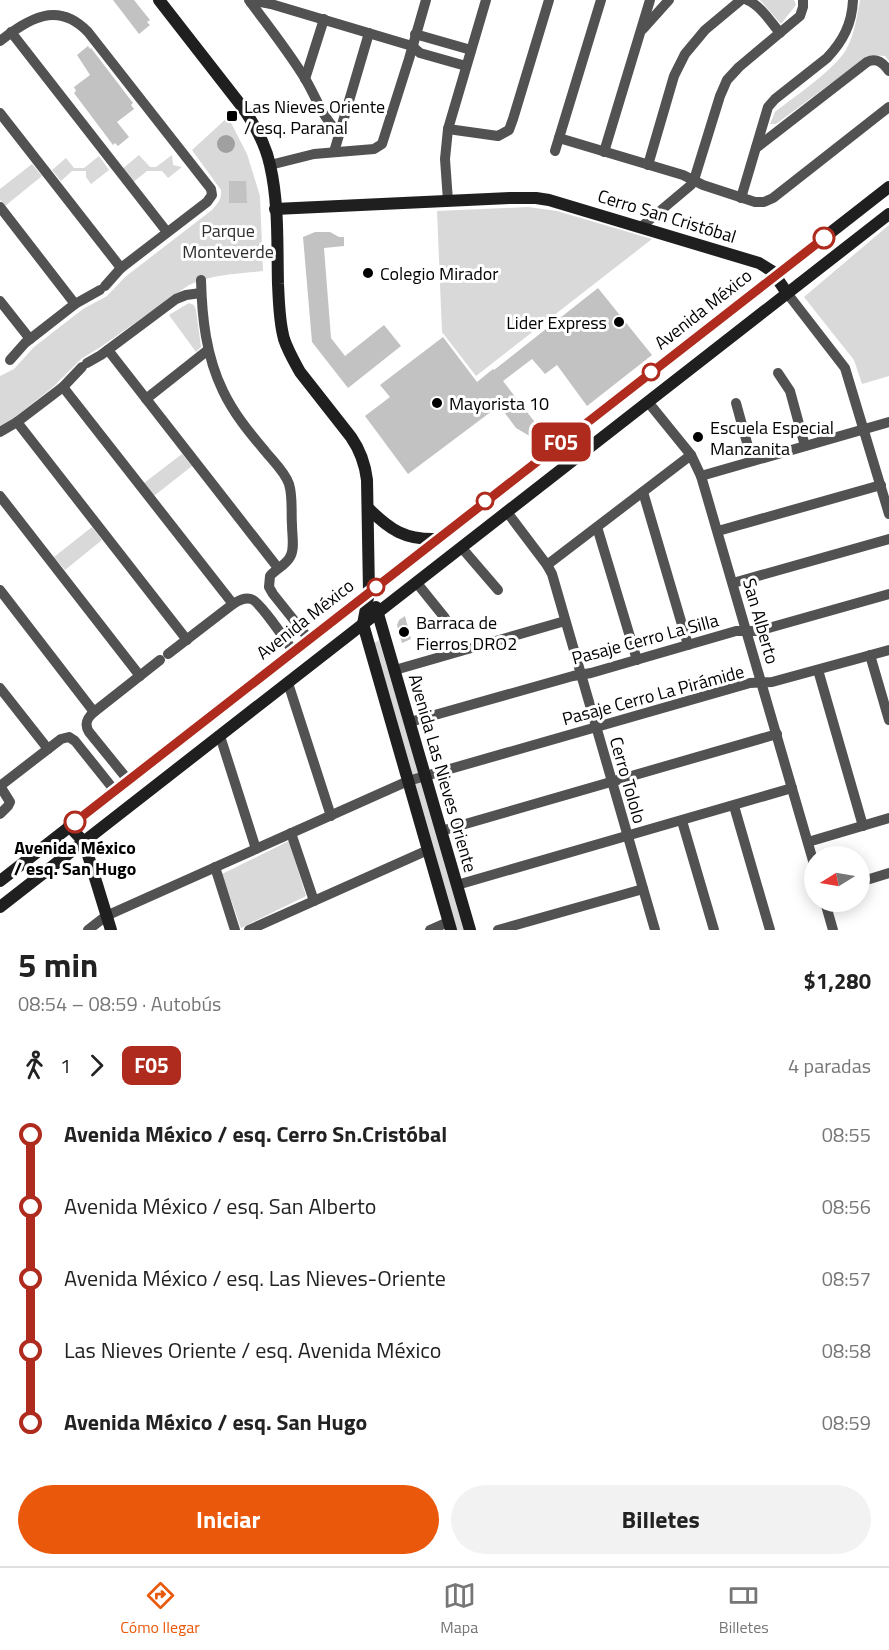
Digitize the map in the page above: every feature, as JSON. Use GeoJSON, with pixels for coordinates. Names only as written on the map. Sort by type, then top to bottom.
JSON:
{"type":"FeatureCollection","features":[{"type":"Feature","properties":{"kind":"main road","name":"Avenida Las Nieves Oriente"},"geometry":{"type":"LineString","coordinates":[[159,0],[249,116],[261,139],[270,165],[275,209],[279,301],[284,338],[300,372],[357,446],[362,456],[366,472],[368,508],[369,592],[363,624],[450,926]]}},
{"type":"Feature","properties":{"kind":"main road","name":"Avenida México"},"geometry":{"type":"LineString","coordinates":[[0,881],[889,187]]}},
{"type":"Feature","properties":{"kind":"main road","name":"Cerro San Cristóbal"},"geometry":{"type":"LineString","coordinates":[[275,209],[536,198],[561,203],[759,263],[768,267],[776,275],[787,293]]}},
{"type":"Feature","properties":{"kind":"main road"},"geometry":{"type":"LineString","coordinates":[[0,907],[889,214]]}},
{"type":"Feature","properties":{"kind":"main road"},"geometry":{"type":"LineString","coordinates":[[730,311],[740,318],[740,325],[733,335]]}},
{"type":"Feature","properties":{"kind":"main road"},"geometry":{"type":"LineString","coordinates":[[368,508],[399,534],[437,539]]}},
{"type":"Feature","properties":{"kind":"main road","name":"Avenida Las Nieves Oriente"},"geometry":{"type":"LineString","coordinates":[[369,592],[378,612],[470,930]]}},
{"type":"Feature","properties":{"kind":"main road"},"geometry":{"type":"LineString","coordinates":[[69,826],[84,842],[111,930]]}},
{"type":"Feature","properties":{"kind":"street"},"geometry":{"type":"LineString","coordinates":[[270,165],[314,154],[374,149],[382,144],[426,0]]}},
{"type":"Feature","properties":{"kind":"street"},"geometry":{"type":"LineString","coordinates":[[448,201],[445,159],[448,129],[486,0]]}},
{"type":"Feature","properties":{"kind":"street"},"geometry":{"type":"LineString","coordinates":[[448,129],[498,136],[509,130],[549,0]]}},
{"type":"Feature","properties":{"kind":"street"},"geometry":{"type":"LineString","coordinates":[[555,151],[601,0]]}},
{"type":"Feature","properties":{"kind":"street"},"geometry":{"type":"LineString","coordinates":[[648,165],[674,76],[685,54],[705,30],[741,0]]}},
{"type":"Feature","properties":{"kind":"street"},"geometry":{"type":"LineString","coordinates":[[747,0],[761,10],[780,33]]}},
{"type":"Feature","properties":{"kind":"street"},"geometry":{"type":"LineString","coordinates":[[741,198],[770,104],[827,58],[842,41],[850,21],[853,0]]}},
{"type":"Feature","properties":{"kind":"street"},"geometry":{"type":"LineString","coordinates":[[250,1],[271,3],[412,46],[420,53],[466,66]]}},
{"type":"Feature","properties":{"kind":"street"},"geometry":{"type":"LineString","coordinates":[[250,1],[306,79],[328,122],[339,133]]}},
{"type":"Feature","properties":{"kind":"street"},"geometry":{"type":"LineString","coordinates":[[604,152],[649,1],[656,5],[667,2]]}},
{"type":"Feature","properties":{"kind":"street"},"geometry":{"type":"LineString","coordinates":[[641,227],[686,190],[694,180],[727,80],[738,67],[800,16],[807,1]]}},
{"type":"Feature","properties":{"kind":"street"},"geometry":{"type":"LineString","coordinates":[[639,36],[667,2]]}},
{"type":"Feature","properties":{"kind":"street"},"geometry":{"type":"LineString","coordinates":[[0,41],[31,19],[43,15],[61,15],[76,21],[88,32],[212,192],[209,200],[121,268],[102,288],[75,304],[30,339],[6,363]]}},
{"type":"Feature","properties":{"kind":"street"},"geometry":{"type":"LineString","coordinates":[[306,79],[324,19]]}},
{"type":"Feature","properties":{"kind":"street"},"geometry":{"type":"LineString","coordinates":[[11,32],[167,232]]}},
{"type":"Feature","properties":{"kind":"street"},"geometry":{"type":"LineString","coordinates":[[334,152],[369,33]]}},
{"type":"Feature","properties":{"kind":"street"},"geometry":{"type":"LineString","coordinates":[[416,34],[471,50]]}},
{"type":"Feature","properties":{"kind":"street"},"geometry":{"type":"LineString","coordinates":[[756,149],[867,62],[873,59],[880,61],[889,70]]}},
{"type":"Feature","properties":{"kind":"street"},"geometry":{"type":"LineString","coordinates":[[559,138],[683,175],[703,185],[759,202],[772,198],[889,107]]}},
{"type":"Feature","properties":{"kind":"street"},"geometry":{"type":"LineString","coordinates":[[0,112],[121,268]]}},
{"type":"Feature","properties":{"kind":"street"},"geometry":{"type":"LineString","coordinates":[[0,207],[75,304]]}},
{"type":"Feature","properties":{"kind":"street"},"geometry":{"type":"LineString","coordinates":[[201,280],[203,322],[208,351],[218,379],[233,410],[284,474],[289,484],[292,551],[287,561],[272,573],[269,579],[270,591],[309,639]]}},
{"type":"Feature","properties":{"kind":"street"},"geometry":{"type":"LineString","coordinates":[[0,432],[63,387],[85,365],[176,299],[201,293]]}},
{"type":"Feature","properties":{"kind":"street","name":"Cerro San Cristóbal"},"geometry":{"type":"LineString","coordinates":[[787,293],[845,368],[889,514]]}},
{"type":"Feature","properties":{"kind":"street"},"geometry":{"type":"LineString","coordinates":[[0,301],[30,339]]}},
{"type":"Feature","properties":{"kind":"street"},"geometry":{"type":"LineString","coordinates":[[108,350],[278,568]]}},
{"type":"Feature","properties":{"kind":"street"},"geometry":{"type":"LineString","coordinates":[[146,399],[208,351]]}},
{"type":"Feature","properties":{"kind":"street"},"geometry":{"type":"LineString","coordinates":[[777,373],[790,391],[805,446]]}},
{"type":"Feature","properties":{"kind":"street"},"geometry":{"type":"LineString","coordinates":[[63,387],[233,604]]}},
{"type":"Feature","properties":{"kind":"street","name":"San Alberto"},"geometry":{"type":"LineString","coordinates":[[648,402],[691,455],[701,476],[809,846]]}},
{"type":"Feature","properties":{"kind":"street"},"geometry":{"type":"LineString","coordinates":[[736,403],[752,461]]}},
{"type":"Feature","properties":{"kind":"street"},"geometry":{"type":"LineString","coordinates":[[16,422],[186,640]]}},
{"type":"Feature","properties":{"kind":"street"},"geometry":{"type":"LineString","coordinates":[[701,476],[889,422]]}},
{"type":"Feature","properties":{"kind":"street"},"geometry":{"type":"LineString","coordinates":[[548,565],[691,455]]}},
{"type":"Feature","properties":{"kind":"street"},"geometry":{"type":"LineString","coordinates":[[718,531],[880,484]]}},
{"type":"Feature","properties":{"kind":"street"},"geometry":{"type":"LineString","coordinates":[[643,492],[688,645]]}},
{"type":"Feature","properties":{"kind":"street"},"geometry":{"type":"LineString","coordinates":[[0,496],[140,676]]}},
{"type":"Feature","properties":{"kind":"street","name":"Cerro Tololo"},"geometry":{"type":"LineString","coordinates":[[507,512],[548,565],[655,930]]}},
{"type":"Feature","properties":{"kind":"street"},"geometry":{"type":"LineString","coordinates":[[597,526],[637,660]]}},
{"type":"Feature","properties":{"kind":"street"},"geometry":{"type":"LineString","coordinates":[[733,583],[889,539]]}},
{"type":"Feature","properties":{"kind":"street"},"geometry":{"type":"LineString","coordinates":[[462,547],[498,590]]}},
{"type":"Feature","properties":{"kind":"street"},"geometry":{"type":"LineString","coordinates":[[416,582],[445,618]]}},
{"type":"Feature","properties":{"kind":"street"},"geometry":{"type":"LineString","coordinates":[[0,590],[94,712]]}},
{"type":"Feature","properties":{"kind":"street","name":"Pasaje Cerro La Silla"},"geometry":{"type":"LineString","coordinates":[[410,722],[591,674],[735,631],[758,631],[889,594]]}},
{"type":"Feature","properties":{"kind":"street"},"geometry":{"type":"LineString","coordinates":[[128,780],[88,730],[87,721],[94,712],[164,657],[233,604],[243,599],[254,600],[293,651]]}},
{"type":"Feature","properties":{"kind":"street"},"geometry":{"type":"LineString","coordinates":[[395,670],[565,621]]}},
{"type":"Feature","properties":{"kind":"street","name":"Pasaje Cerro La Pirámide"},"geometry":{"type":"LineString","coordinates":[[88,930],[106,916],[425,775],[750,683],[772,682],[889,650]]}},
{"type":"Feature","properties":{"kind":"street"},"geometry":{"type":"LineString","coordinates":[[870,655],[889,720]]}},
{"type":"Feature","properties":{"kind":"street"},"geometry":{"type":"LineString","coordinates":[[818,670],[863,826]]}},
{"type":"Feature","properties":{"kind":"street"},"geometry":{"type":"LineString","coordinates":[[288,683],[331,816]]}},
{"type":"Feature","properties":{"kind":"street"},"geometry":{"type":"LineString","coordinates":[[0,688],[48,749]]}},
{"type":"Feature","properties":{"kind":"street"},"geometry":{"type":"LineString","coordinates":[[441,831],[777,734]]}},
{"type":"Feature","properties":{"kind":"street"},"geometry":{"type":"LineString","coordinates":[[220,736],[256,849]]}},
{"type":"Feature","properties":{"kind":"street"},"geometry":{"type":"LineString","coordinates":[[0,814],[9,806],[10,801],[0,786],[64,738],[73,739],[115,790]]}},
{"type":"Feature","properties":{"kind":"street"},"geometry":{"type":"LineString","coordinates":[[457,885],[792,788]]}},
{"type":"Feature","properties":{"kind":"street"},"geometry":{"type":"LineString","coordinates":[[734,806],[770,930]]}},
{"type":"Feature","properties":{"kind":"street"},"geometry":{"type":"LineString","coordinates":[[808,842],[889,818]]}},
{"type":"Feature","properties":{"kind":"street"},"geometry":{"type":"LineString","coordinates":[[682,821],[714,930]]}},
{"type":"Feature","properties":{"kind":"street"},"geometry":{"type":"LineString","coordinates":[[291,833],[314,901]]}},
{"type":"Feature","properties":{"kind":"street"},"geometry":{"type":"LineString","coordinates":[[249,930],[266,926],[314,901],[428,850]]}},
{"type":"Feature","properties":{"kind":"street"},"geometry":{"type":"LineString","coordinates":[[215,867],[235,930]]}},
{"type":"Feature","properties":{"kind":"street"},"geometry":{"type":"LineString","coordinates":[[870,879],[889,873]]}},
{"type":"Feature","properties":{"kind":"street"},"geometry":{"type":"LineString","coordinates":[[498,930],[643,889]]}},
{"type":"Feature","properties":{"kind":"street"},"geometry":{"type":"LineString","coordinates":[[828,912],[833,930]]}},
{"type":"Feature","properties":{"kind":"street"},"geometry":{"type":"LineString","coordinates":[[430,930],[450,926]]}},
{"type":"Feature","properties":{"kind":"green space"},"geometry":{"type":"Polygon","coordinates":[[[760,0],[794,0],[796,5],[781,24],[760,0]]]}},
{"type":"Feature","properties":{"kind":"green space"},"geometry":{"type":"Polygon","coordinates":[[[860,0],[889,0],[889,61],[885,56],[872,56],[864,59],[776,124],[770,124],[775,112],[826,72],[843,54],[856,23],[860,0]]]}},
{"type":"Feature","properties":{"kind":"green space","name":"Parque Monteverde"},"geometry":{"type":"Polygon","coordinates":[[[228,117],[247,154],[260,196],[263,271],[216,277],[189,285],[81,359],[53,387],[0,429],[0,376],[14,369],[34,347],[83,309],[107,296],[125,277],[218,203],[221,190],[192,150],[228,117]]]}},
{"type":"Feature","properties":{"kind":"green space"},"geometry":{"type":"Polygon","coordinates":[[[139,155],[150,167],[156,167],[172,155],[173,165],[182,167],[168,178],[162,171],[147,171],[132,183],[121,170],[139,155]]]}},
{"type":"Feature","properties":{"kind":"green space"},"geometry":{"type":"Polygon","coordinates":[[[99,156],[109,170],[91,184],[86,177],[86,171],[72,171],[61,181],[52,170],[66,158],[74,168],[84,168],[99,156]]]}},
{"type":"Feature","properties":{"kind":"green space"},"geometry":{"type":"Polygon","coordinates":[[[32,164],[42,176],[5,206],[0,200],[0,189],[32,164]]]}},
{"type":"Feature","properties":{"kind":"green space"},"geometry":{"type":"Polygon","coordinates":[[[528,207],[557,211],[652,239],[476,376],[442,332],[437,211],[528,207]]]}},
{"type":"Feature","properties":{"kind":"green space"},"geometry":{"type":"Polygon","coordinates":[[[889,225],[889,376],[862,384],[854,360],[804,297],[889,225]]]}},
{"type":"Feature","properties":{"kind":"green space"},"geometry":{"type":"Polygon","coordinates":[[[189,303],[194,305],[196,310],[201,347],[196,352],[169,315],[189,303]]]}},
{"type":"Feature","properties":{"kind":"green space"},"geometry":{"type":"Polygon","coordinates":[[[182,454],[192,466],[154,496],[144,483],[182,454]]]}},
{"type":"Feature","properties":{"kind":"green space"},"geometry":{"type":"Polygon","coordinates":[[[92,527],[102,540],[65,570],[54,557],[92,527]]]}},
{"type":"Feature","properties":{"kind":"green space"},"geometry":{"type":"Polygon","coordinates":[[[379,640],[419,774],[412,776],[373,644],[379,640]]]}},
{"type":"Feature","properties":{"kind":"green space"},"geometry":{"type":"Polygon","coordinates":[[[422,779],[465,930],[457,930],[413,782],[422,779]]]}},
{"type":"Feature","properties":{"kind":"green space"},"geometry":{"type":"Polygon","coordinates":[[[289,841],[306,896],[241,928],[222,874],[289,841]]]}},
{"type":"Feature","properties":{"kind":"shaded area"},"geometry":{"type":"Polygon","coordinates":[[[226,135],[232,138],[235,144],[232,150],[226,153],[220,150],[217,144],[220,138],[226,135]]]}},
{"type":"Feature","properties":{"kind":"building"},"geometry":{"type":"Polygon","coordinates":[[[113,0],[134,0],[150,20],[147,22],[150,25],[139,34],[113,0]]]}},
{"type":"Feature","properties":{"kind":"building"},"geometry":{"type":"Polygon","coordinates":[[[88,46],[133,103],[131,105],[134,109],[117,122],[129,137],[118,146],[115,143],[113,145],[74,93],[76,91],[74,87],[90,75],[77,55],[88,46]]]}},
{"type":"Feature","properties":{"kind":"building"},"geometry":{"type":"Polygon","coordinates":[[[229,181],[246,181],[247,203],[229,203],[229,181]]]}},
{"type":"Feature","properties":{"kind":"building"},"geometry":{"type":"Polygon","coordinates":[[[315,232],[330,232],[344,237],[344,246],[324,248],[331,338],[345,356],[384,325],[401,346],[348,388],[312,342],[303,237],[315,232]]]}},
{"type":"Feature","properties":{"kind":"building"},"geometry":{"type":"Polygon","coordinates":[[[598,288],[652,355],[587,406],[557,365],[545,374],[532,359],[503,381],[541,430],[533,438],[516,428],[498,404],[496,408],[408,474],[365,416],[390,397],[380,385],[443,337],[477,382],[598,288]]]}},
{"type":"Feature","properties":{"kind":"building","name":"Barraca de Fierros DRO2"},"geometry":{"type":"Polygon","coordinates":[[[405,616],[411,639],[402,643],[397,625],[399,620],[405,616]]]}},
{"type":"Feature","properties":{"kind":"bus line","name":"F05"},"geometry":{"type":"LineString","coordinates":[[75,822],[824,238]]}},
{"type":"Feature","properties":{"kind":"place","name":"Las Nieves Oriente / esq. Paranal"},"geometry":{"type":"Point","coordinates":[232,116]}},
{"type":"Feature","properties":{"kind":"place","name":"Colegio Mirador"},"geometry":{"type":"Point","coordinates":[368,273]}},
{"type":"Feature","properties":{"kind":"place","name":"Lider Express"},"geometry":{"type":"Point","coordinates":[619,322]}},
{"type":"Feature","properties":{"kind":"place","name":"Mayorista 10"},"geometry":{"type":"Point","coordinates":[437,403]}},
{"type":"Feature","properties":{"kind":"place","name":"Escuela Especial Manzanita"},"geometry":{"type":"Point","coordinates":[698,437]}},
{"type":"Feature","properties":{"kind":"place","name":"Barraca de Fierros DRO2"},"geometry":{"type":"Point","coordinates":[404,632]}},
{"type":"Feature","properties":{"kind":"place","name":"Avenida México / esq. San Hugo"},"geometry":{"type":"Point","coordinates":[75,822]}}]}
